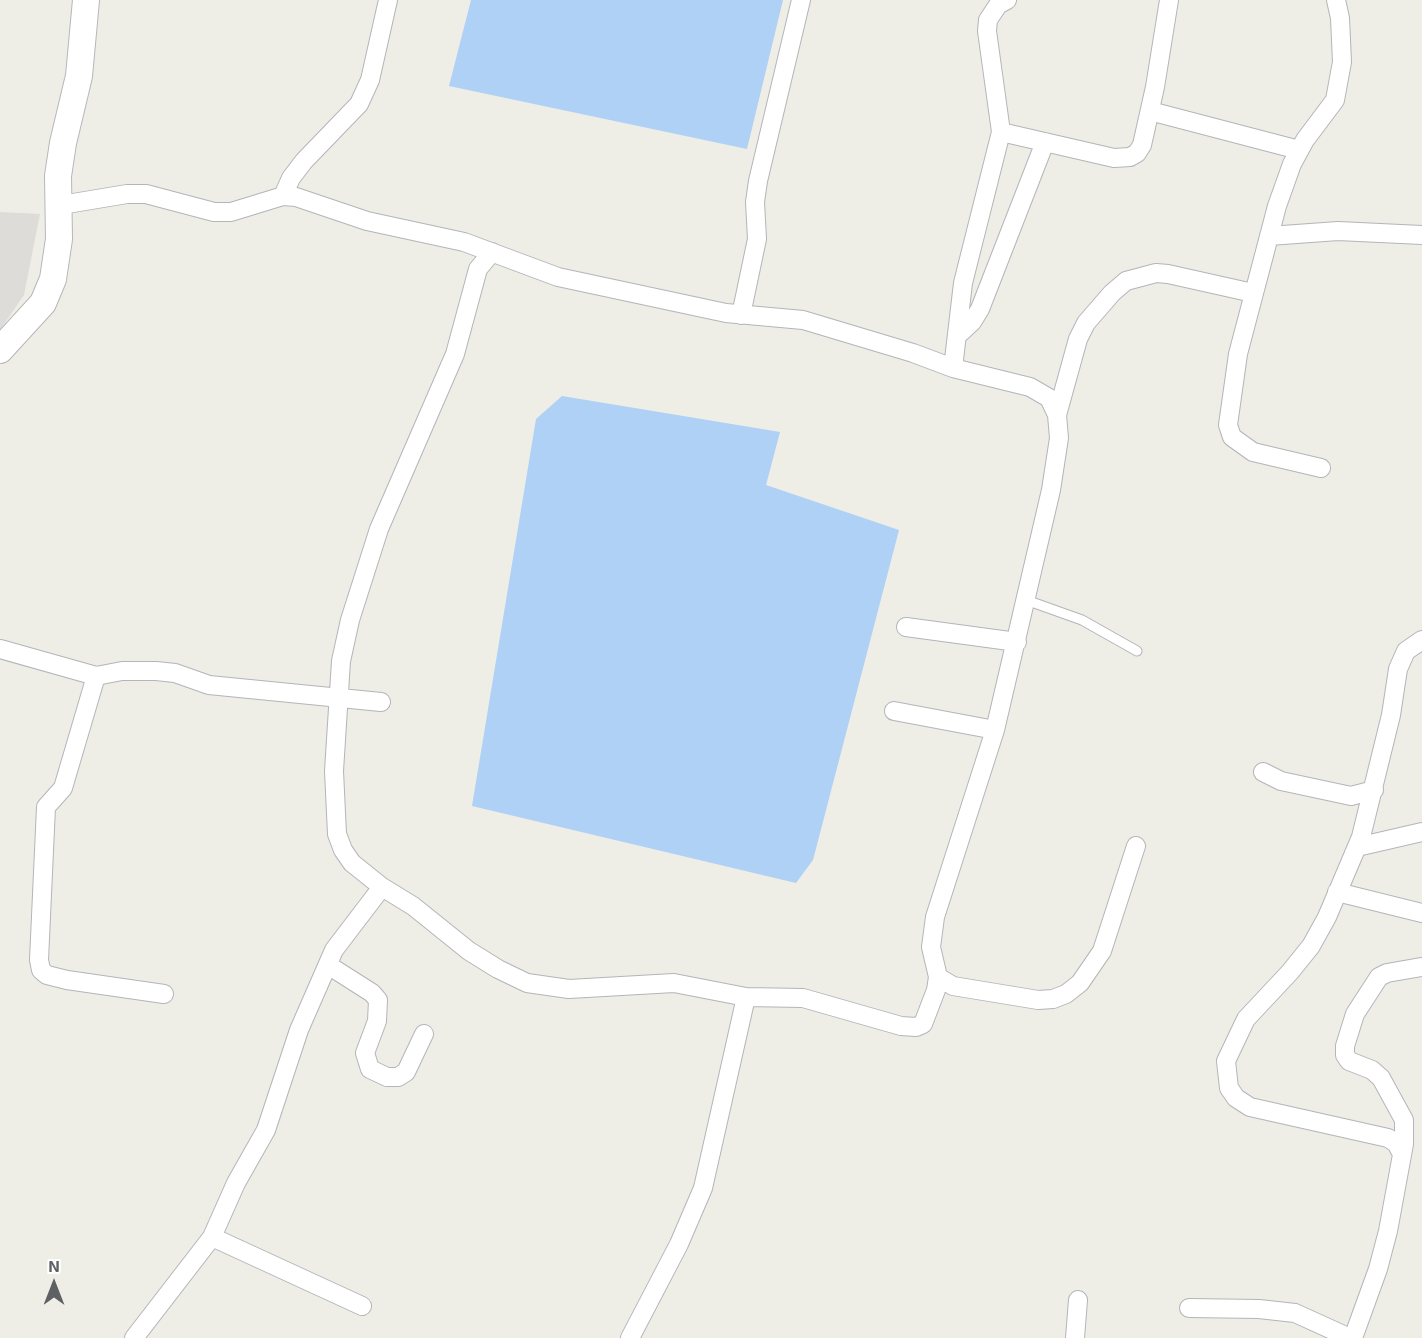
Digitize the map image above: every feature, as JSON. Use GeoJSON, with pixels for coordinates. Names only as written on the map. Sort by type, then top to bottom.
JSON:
{"type":"FeatureCollection","features":[{"type":"Feature","properties":{"kind":"street"},"geometry":{"type":"LineString","coordinates":[[0,350],[43,303],[50,287],[59,239],[58,176],[63,143],[79,75],[86,0]]}},
{"type":"Feature","properties":{"kind":"street"},"geometry":{"type":"LineString","coordinates":[[283,196],[291,178],[304,161],[359,104],[370,80],[388,0]]}},
{"type":"Feature","properties":{"kind":"street"},"geometry":{"type":"LineString","coordinates":[[741,315],[757,240],[755,202],[758,181],[801,0]]}},
{"type":"Feature","properties":{"kind":"street"},"geometry":{"type":"LineString","coordinates":[[953,368],[963,284],[1001,132],[987,31],[991,12],[1007,0]]}},
{"type":"Feature","properties":{"kind":"street"},"geometry":{"type":"LineString","coordinates":[[1001,132],[1114,158],[1130,157],[1142,145],[1150,111],[1168,0]]}},
{"type":"Feature","properties":{"kind":"street"},"geometry":{"type":"LineString","coordinates":[[1321,468],[1253,452],[1232,436],[1228,425],[1230,402],[1253,293],[1277,206],[1299,150],[1335,100],[1339,83],[1341,35],[1336,0]]}},
{"type":"Feature","properties":{"kind":"street"},"geometry":{"type":"LineString","coordinates":[[1150,111],[1299,150]]}},
{"type":"Feature","properties":{"kind":"street"},"geometry":{"type":"LineString","coordinates":[[957,336],[972,322],[980,309],[1045,142]]}},
{"type":"Feature","properties":{"kind":"street"},"geometry":{"type":"LineString","coordinates":[[60,206],[128,194],[146,194],[214,212],[231,212],[283,196],[321,204],[367,221],[447,237],[492,252],[558,277],[600,288],[741,315],[803,321],[914,353],[953,368],[1030,387],[1049,398],[1057,415],[1059,438],[1051,490],[995,730],[935,916],[931,946],[938,977],[928,1016],[923,1024],[916,1027],[901,1026],[803,998],[746,997],[674,983],[569,988],[527,983],[498,969],[470,951],[413,906],[382,887],[352,863],[343,850],[337,834],[334,809],[337,698],[341,661],[350,620],[379,530],[455,354],[475,275],[492,252]]}},
{"type":"Feature","properties":{"kind":"street"},"geometry":{"type":"LineString","coordinates":[[1269,236],[1338,231],[1422,235]]}},
{"type":"Feature","properties":{"kind":"street"},"geometry":{"type":"LineString","coordinates":[[1057,415],[1078,339],[1086,323],[1105,300],[1126,281],[1156,273],[1168,274],[1253,293]]}},
{"type":"Feature","properties":{"kind":"street"},"geometry":{"type":"LineString","coordinates":[[906,627],[1017,642]]}},
{"type":"Feature","properties":{"kind":"street"},"geometry":{"type":"LineString","coordinates":[[1402,1154],[1396,1143],[1388,1138],[1250,1107],[1236,1098],[1229,1088],[1226,1061],[1246,1019],[1267,999],[1311,946],[1337,892],[1357,847],[1374,790],[1391,715],[1398,669],[1406,651],[1411,645],[1422,640]]}},
{"type":"Feature","properties":{"kind":"street"},"geometry":{"type":"LineString","coordinates":[[0,649],[96,676],[122,670],[156,670],[175,673],[209,685],[381,702]]}},
{"type":"Feature","properties":{"kind":"street"},"geometry":{"type":"LineString","coordinates":[[96,676],[63,788],[46,807],[39,960],[41,970],[57,978],[164,994]]}},
{"type":"Feature","properties":{"kind":"street"},"geometry":{"type":"LineString","coordinates":[[894,711],[995,730]]}},
{"type":"Feature","properties":{"kind":"street"},"geometry":{"type":"LineString","coordinates":[[1263,772],[1281,781],[1351,795],[1374,790]]}},
{"type":"Feature","properties":{"kind":"street"},"geometry":{"type":"LineString","coordinates":[[1357,847],[1422,832]]}},
{"type":"Feature","properties":{"kind":"street"},"geometry":{"type":"LineString","coordinates":[[938,977],[953,986],[1038,1000],[1053,999],[1066,994],[1080,983],[1102,951],[1136,846]]}},
{"type":"Feature","properties":{"kind":"street"},"geometry":{"type":"LineString","coordinates":[[134,1338],[212,1237],[236,1183],[266,1130],[299,1030],[328,965],[345,934],[382,887]]}},
{"type":"Feature","properties":{"kind":"street"},"geometry":{"type":"LineString","coordinates":[[1337,892],[1422,913]]}},
{"type":"Feature","properties":{"kind":"street"},"geometry":{"type":"LineString","coordinates":[[328,965],[372,993],[378,1000],[377,1021],[365,1053],[370,1069],[377,1074],[398,1077],[406,1072],[424,1034]]}},
{"type":"Feature","properties":{"kind":"street"},"geometry":{"type":"LineString","coordinates":[[1189,1308],[1259,1309],[1294,1313],[1351,1338],[1383,1250],[1402,1154],[1404,1120],[1381,1078],[1364,1066],[1349,1061],[1345,1055],[1345,1046],[1355,1014],[1379,977],[1387,973],[1421,968]]}},
{"type":"Feature","properties":{"kind":"street"},"geometry":{"type":"LineString","coordinates":[[630,1338],[665,1274],[703,1188],[746,997]]}},
{"type":"Feature","properties":{"kind":"street"},"geometry":{"type":"LineString","coordinates":[[212,1237],[362,1306]]}},
{"type":"Feature","properties":{"kind":"street"},"geometry":{"type":"LineString","coordinates":[[1075,1338],[1078,1300]]}},
{"type":"Feature","properties":{"kind":"lane"},"geometry":{"type":"LineString","coordinates":[[1026,600],[1082,620],[1137,651]]}},
{"type":"Feature","properties":{"kind":"shaded area"},"geometry":{"type":"Polygon","coordinates":[[[0,212],[40,214],[24,295],[0,330],[0,212]]]}},
{"type":"Feature","properties":{"kind":"water"},"geometry":{"type":"Polygon","coordinates":[[[471,0],[783,0],[747,149],[449,86],[471,0]]]}},
{"type":"Feature","properties":{"kind":"water"},"geometry":{"type":"Polygon","coordinates":[[[562,396],[780,432],[766,485],[899,530],[813,860],[796,883],[472,806],[536,419],[562,396]]]}}]}
